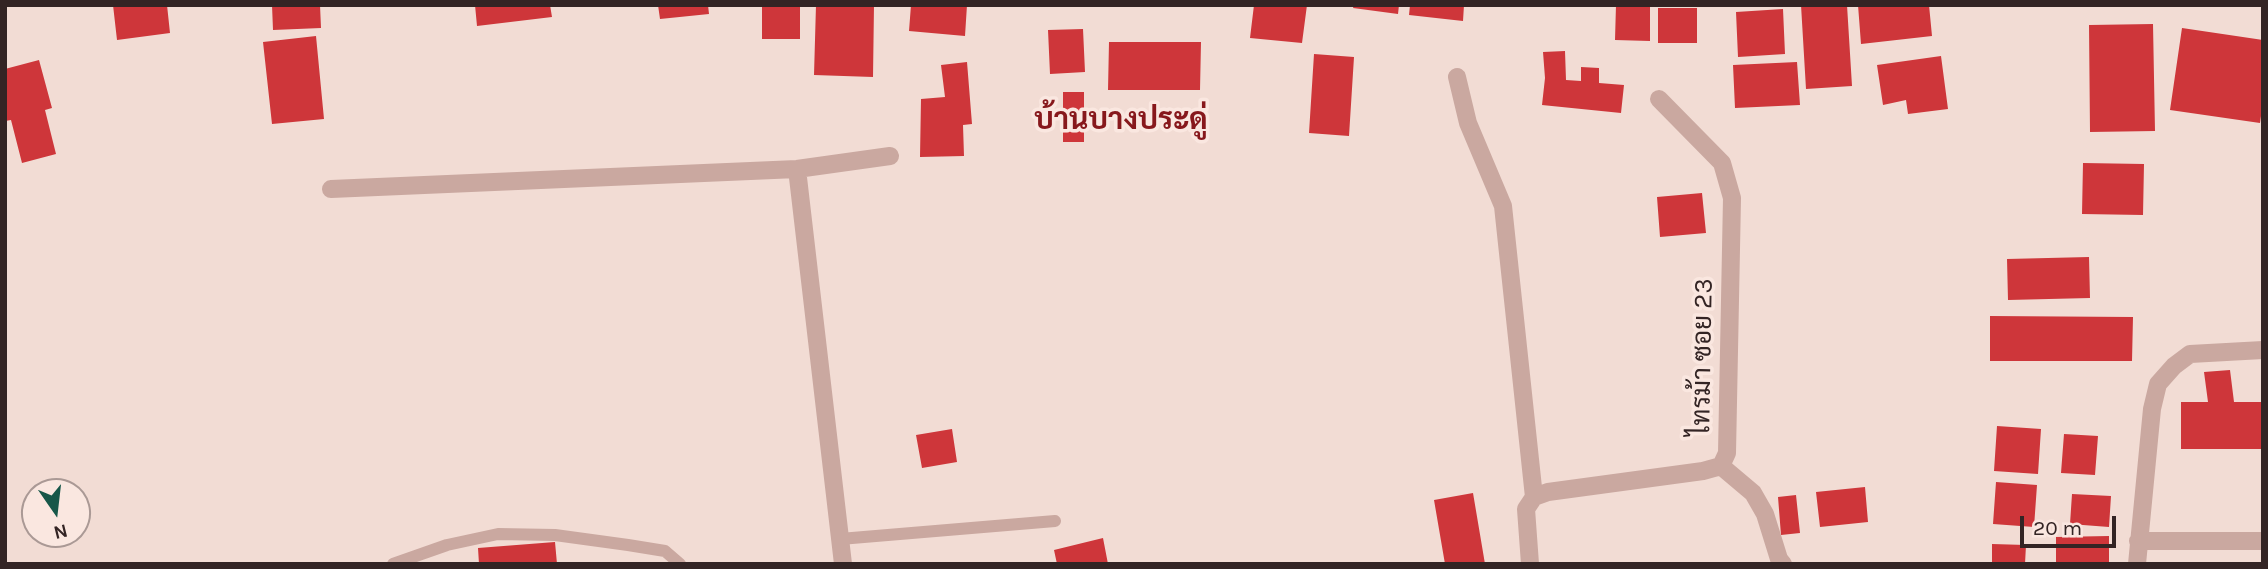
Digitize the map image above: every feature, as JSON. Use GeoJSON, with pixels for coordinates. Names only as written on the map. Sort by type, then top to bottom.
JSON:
{"type":"FeatureCollection","features":[{"type":"Feature","properties":{"kind":"street"},"geometry":{"type":"LineString","coordinates":[[1457,77],[1468,122],[1503,206],[1534,497],[1526,509],[1530,564]]}},
{"type":"Feature","properties":{"kind":"street","name":"ไทรม้า ซอย 23"},"geometry":{"type":"LineString","coordinates":[[1534,497],[1548,492],[1703,471],[1721,466],[1727,453],[1732,198],[1722,163],[1659,99]]}},
{"type":"Feature","properties":{"kind":"street"},"geometry":{"type":"LineString","coordinates":[[331,189],[797,169],[890,156]]}},
{"type":"Feature","properties":{"kind":"street"},"geometry":{"type":"LineString","coordinates":[[797,169],[843,564]]}},
{"type":"Feature","properties":{"kind":"street"},"geometry":{"type":"LineString","coordinates":[[2137,564],[2152,409],[2158,384],[2174,366],[2190,354],[2263,350]]}},
{"type":"Feature","properties":{"kind":"street"},"geometry":{"type":"LineString","coordinates":[[1721,466],[1753,493],[1765,514],[1783,564]]}},
{"type":"Feature","properties":{"kind":"street"},"geometry":{"type":"LineString","coordinates":[[2138,541],[2263,541]]}},
{"type":"Feature","properties":{"kind":"lane"},"geometry":{"type":"LineString","coordinates":[[840,539],[1055,522]]}},
{"type":"Feature","properties":{"kind":"lane"},"geometry":{"type":"LineString","coordinates":[[393,564],[447,545],[498,534],[555,535],[628,545],[664,551],[680,564]]}},
{"type":"Feature","properties":{"kind":"building"},"geometry":{"type":"Polygon","coordinates":[[[113,5],[167,5],[170,33],[117,40],[113,5]]]}},
{"type":"Feature","properties":{"kind":"building"},"geometry":{"type":"Polygon","coordinates":[[[272,5],[320,5],[321,28],[273,30],[272,5]]]}},
{"type":"Feature","properties":{"kind":"building"},"geometry":{"type":"Polygon","coordinates":[[[475,5],[550,5],[552,17],[477,26],[475,5]]]}},
{"type":"Feature","properties":{"kind":"building"},"geometry":{"type":"Polygon","coordinates":[[[658,5],[708,5],[709,14],[660,19],[658,5]]]}},
{"type":"Feature","properties":{"kind":"building"},"geometry":{"type":"Polygon","coordinates":[[[762,5],[800,5],[800,39],[762,39],[762,5]]]}},
{"type":"Feature","properties":{"kind":"building"},"geometry":{"type":"Polygon","coordinates":[[[816,5],[874,5],[873,77],[814,75],[816,5]]]}},
{"type":"Feature","properties":{"kind":"building"},"geometry":{"type":"Polygon","coordinates":[[[911,5],[967,5],[965,36],[909,31],[911,5]]]}},
{"type":"Feature","properties":{"kind":"building"},"geometry":{"type":"Polygon","coordinates":[[[1254,5],[1307,5],[1302,43],[1250,38],[1254,5]]]}},
{"type":"Feature","properties":{"kind":"building"},"geometry":{"type":"Polygon","coordinates":[[[1354,5],[1399,5],[1398,14],[1353,8],[1354,5]]]}},
{"type":"Feature","properties":{"kind":"building"},"geometry":{"type":"Polygon","coordinates":[[[1410,5],[1464,5],[1463,21],[1409,15],[1410,5]]]}},
{"type":"Feature","properties":{"kind":"building"},"geometry":{"type":"Polygon","coordinates":[[[1616,5],[1650,5],[1650,41],[1615,40],[1616,5]]]}},
{"type":"Feature","properties":{"kind":"building"},"geometry":{"type":"Polygon","coordinates":[[[1801,5],[1847,5],[1852,86],[1806,89],[1801,5]]]}},
{"type":"Feature","properties":{"kind":"building"},"geometry":{"type":"Polygon","coordinates":[[[1858,5],[1929,5],[1932,36],[1861,44],[1858,5]]]}},
{"type":"Feature","properties":{"kind":"building"},"geometry":{"type":"Polygon","coordinates":[[[1658,8],[1697,8],[1697,43],[1658,43],[1658,8]]]}},
{"type":"Feature","properties":{"kind":"building"},"geometry":{"type":"Polygon","coordinates":[[[1783,9],[1785,54],[1738,57],[1736,12],[1783,9]]]}},
{"type":"Feature","properties":{"kind":"building"},"geometry":{"type":"Polygon","coordinates":[[[2153,24],[2155,131],[2090,132],[2089,25],[2153,24]]]}},
{"type":"Feature","properties":{"kind":"building"},"geometry":{"type":"Polygon","coordinates":[[[2182,28],[2263,40],[2263,102],[2260,123],[2170,110],[2182,28]]]}},
{"type":"Feature","properties":{"kind":"building"},"geometry":{"type":"Polygon","coordinates":[[[1083,29],[1085,72],[1050,74],[1048,30],[1083,29]]]}},
{"type":"Feature","properties":{"kind":"building"},"geometry":{"type":"Polygon","coordinates":[[[316,36],[324,119],[272,124],[263,42],[316,36]]]}},
{"type":"Feature","properties":{"kind":"building"},"geometry":{"type":"Polygon","coordinates":[[[1109,42],[1201,42],[1200,90],[1108,90],[1109,42]]]}},
{"type":"Feature","properties":{"kind":"building"},"geometry":{"type":"Polygon","coordinates":[[[1565,51],[1566,80],[1581,81],[1581,67],[1599,68],[1599,83],[1624,85],[1621,113],[1542,105],[1545,78],[1543,52],[1565,51]]]}},
{"type":"Feature","properties":{"kind":"building"},"geometry":{"type":"Polygon","coordinates":[[[1314,54],[1354,57],[1349,136],[1309,133],[1314,54]]]}},
{"type":"Feature","properties":{"kind":"building"},"geometry":{"type":"Polygon","coordinates":[[[1941,56],[1948,109],[1908,114],[1906,100],[1883,105],[1877,65],[1941,56]]]}},
{"type":"Feature","properties":{"kind":"building"},"geometry":{"type":"Polygon","coordinates":[[[39,60],[52,108],[45,110],[56,154],[22,163],[11,120],[5,121],[5,69],[39,60]]]}},
{"type":"Feature","properties":{"kind":"building"},"geometry":{"type":"Polygon","coordinates":[[[967,62],[972,124],[963,125],[964,156],[920,157],[921,99],[945,97],[941,65],[967,62]]]}},
{"type":"Feature","properties":{"kind":"building"},"geometry":{"type":"Polygon","coordinates":[[[1797,62],[1800,105],[1735,108],[1733,65],[1797,62]]]}},
{"type":"Feature","properties":{"kind":"building"},"geometry":{"type":"Polygon","coordinates":[[[1063,92],[1084,92],[1084,142],[1063,142],[1063,92]]]}},
{"type":"Feature","properties":{"kind":"building"},"geometry":{"type":"Polygon","coordinates":[[[2083,163],[2144,164],[2143,215],[2082,214],[2083,163]]]}},
{"type":"Feature","properties":{"kind":"building"},"geometry":{"type":"Polygon","coordinates":[[[1702,193],[1706,233],[1660,237],[1657,197],[1702,193]]]}},
{"type":"Feature","properties":{"kind":"building"},"geometry":{"type":"Polygon","coordinates":[[[2089,257],[2090,298],[2008,300],[2007,259],[2089,257]]]}},
{"type":"Feature","properties":{"kind":"building"},"geometry":{"type":"Polygon","coordinates":[[[1990,316],[2133,317],[2132,361],[1990,361],[1990,316]]]}},
{"type":"Feature","properties":{"kind":"building"},"geometry":{"type":"Polygon","coordinates":[[[2230,370],[2234,402],[2263,402],[2263,449],[2181,449],[2181,402],[2208,402],[2204,372],[2230,370]]]}},
{"type":"Feature","properties":{"kind":"building"},"geometry":{"type":"Polygon","coordinates":[[[1997,426],[2041,429],[2038,474],[1994,471],[1997,426]]]}},
{"type":"Feature","properties":{"kind":"building"},"geometry":{"type":"Polygon","coordinates":[[[952,429],[957,462],[922,468],[916,435],[952,429]]]}},
{"type":"Feature","properties":{"kind":"building"},"geometry":{"type":"Polygon","coordinates":[[[2064,434],[2098,436],[2095,475],[2061,473],[2064,434]]]}},
{"type":"Feature","properties":{"kind":"building"},"geometry":{"type":"Polygon","coordinates":[[[1996,482],[2037,485],[2034,527],[1993,524],[1996,482]]]}},
{"type":"Feature","properties":{"kind":"building"},"geometry":{"type":"Polygon","coordinates":[[[1865,487],[1868,522],[1820,527],[1816,492],[1865,487]]]}},
{"type":"Feature","properties":{"kind":"building"},"geometry":{"type":"Polygon","coordinates":[[[1473,493],[1485,564],[1445,564],[1434,500],[1473,493]]]}},
{"type":"Feature","properties":{"kind":"building"},"geometry":{"type":"Polygon","coordinates":[[[2072,494],[2111,496],[2109,527],[2070,524],[2072,494]]]}},
{"type":"Feature","properties":{"kind":"building"},"geometry":{"type":"Polygon","coordinates":[[[1796,495],[1800,533],[1781,535],[1778,497],[1796,495]]]}},
{"type":"Feature","properties":{"kind":"building"},"geometry":{"type":"Polygon","coordinates":[[[2109,536],[2109,564],[2056,564],[2056,537],[2109,536]]]}},
{"type":"Feature","properties":{"kind":"building"},"geometry":{"type":"Polygon","coordinates":[[[1103,538],[1108,564],[1057,564],[1054,550],[1103,538]]]}},
{"type":"Feature","properties":{"kind":"building"},"geometry":{"type":"Polygon","coordinates":[[[555,542],[557,564],[479,564],[478,548],[555,542]]]}},
{"type":"Feature","properties":{"kind":"building"},"geometry":{"type":"Polygon","coordinates":[[[1992,544],[2026,545],[2025,564],[1992,564],[1992,544]]]}},
{"type":"Feature","properties":{"kind":"district","name":"บ้านบางประดู่"},"geometry":{"type":"Point","coordinates":[1121,120]}}]}
